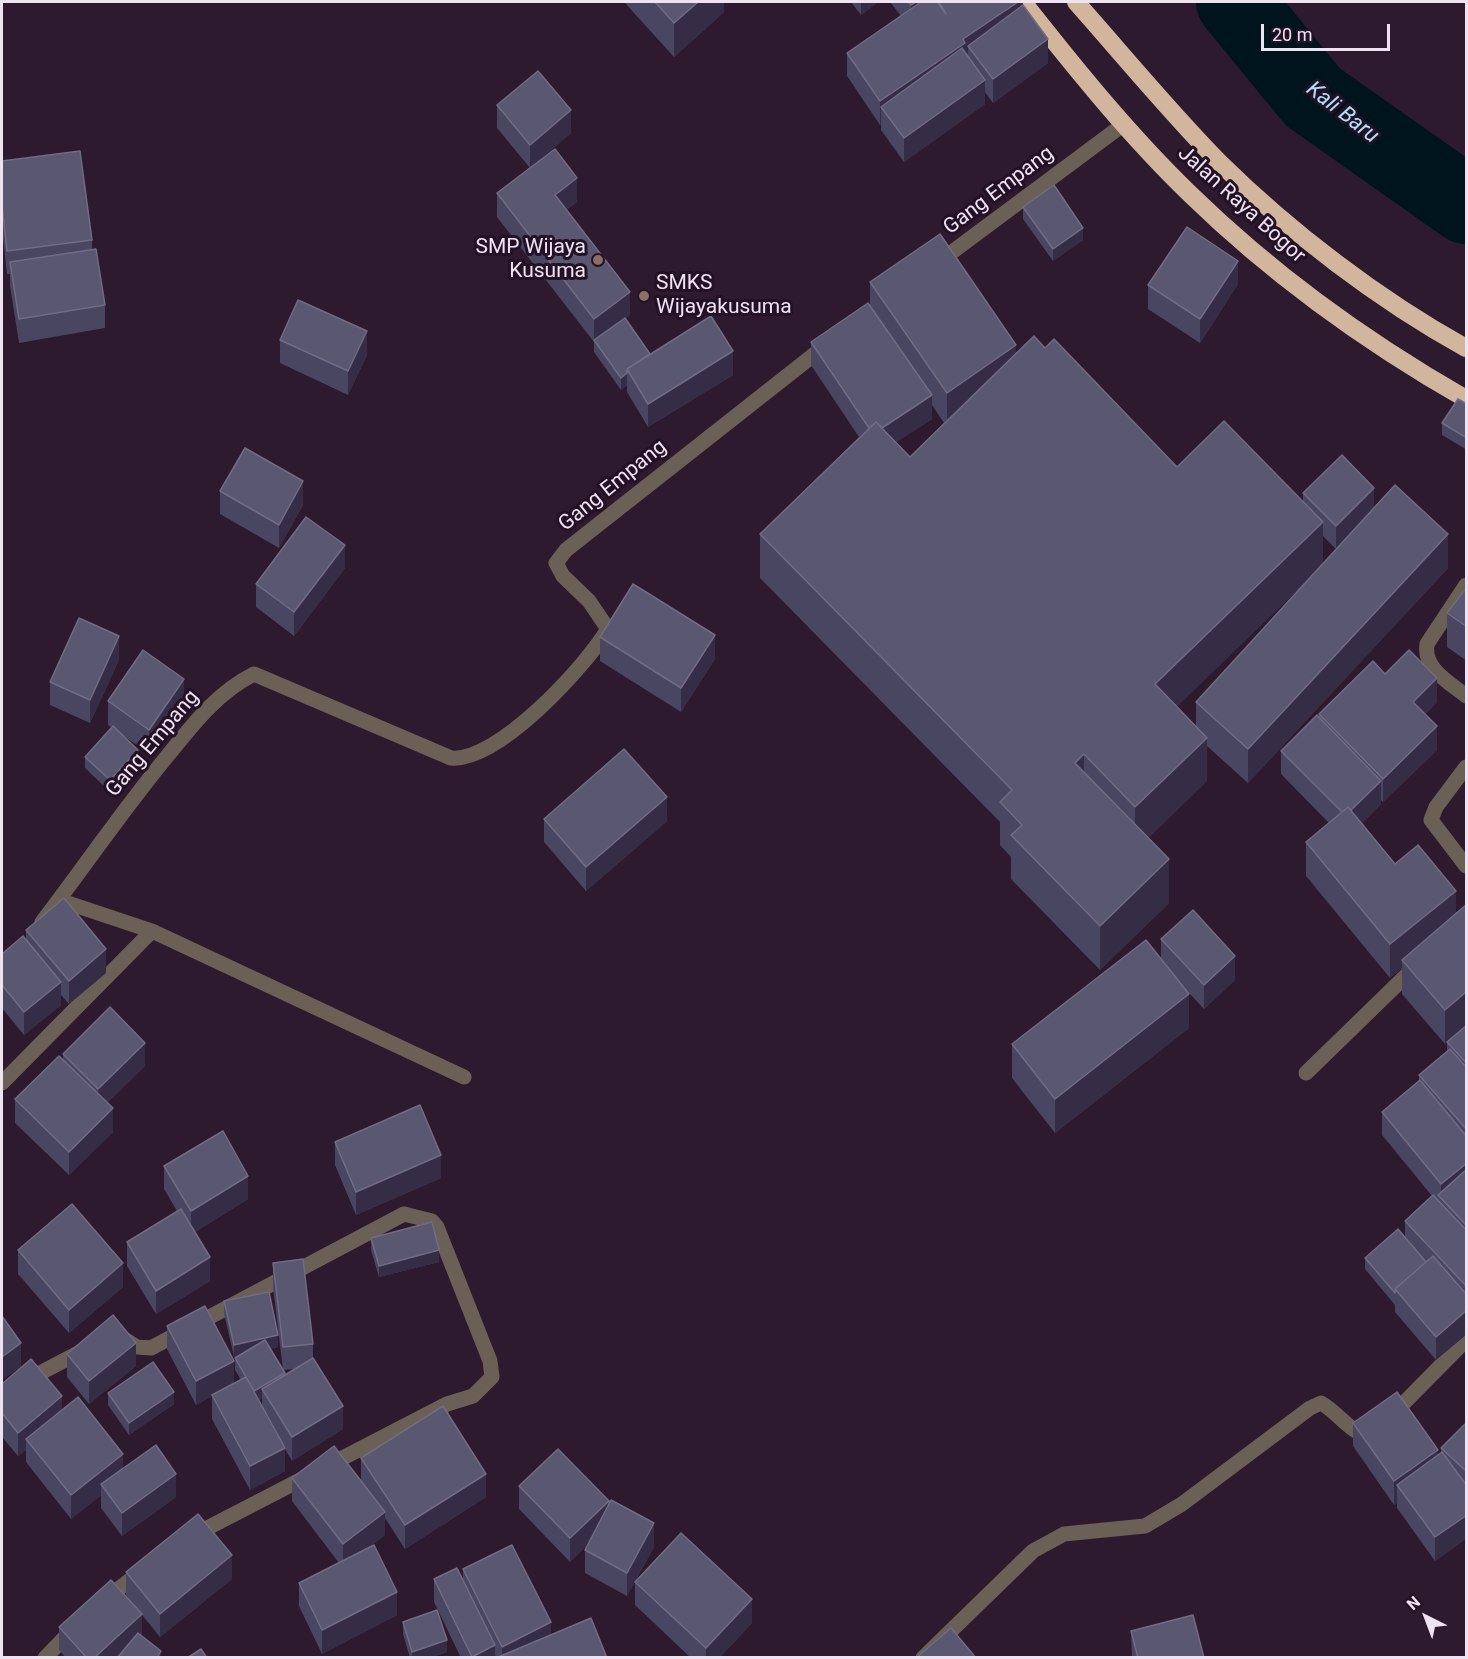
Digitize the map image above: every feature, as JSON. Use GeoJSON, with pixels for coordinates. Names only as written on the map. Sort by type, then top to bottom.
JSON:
{"type":"FeatureCollection","features":[{"type":"Feature","properties":{"kind":"highway","name":"Jalan Raya Bogor"},"geometry":{"type":"LineString","coordinates":[[1023,2],[1124,124],[1190,194],[1305,294],[1412,368],[1467,399]]}},
{"type":"Feature","properties":{"kind":"highway","name":"Jalan Raya Bogor"},"geometry":{"type":"LineString","coordinates":[[1076,2],[1220,162],[1334,263],[1433,330],[1467,348]]}},
{"type":"Feature","properties":{"kind":"street","name":"Gang Empang"},"geometry":{"type":"LineString","coordinates":[[922,274],[1124,124]]}},
{"type":"Feature","properties":{"kind":"street","name":"Gang Empang"},"geometry":{"type":"LineString","coordinates":[[35,932],[140,789],[205,710],[236,683],[254,674],[451,758],[463,759],[491,746],[555,696],[608,629],[589,601],[563,576],[556,564],[566,550],[768,388],[835,338]]}},
{"type":"Feature","properties":{"kind":"street"},"geometry":{"type":"LineString","coordinates":[[1467,585],[1427,644],[1425,655],[1434,669],[1467,696]]}},
{"type":"Feature","properties":{"kind":"street"},"geometry":{"type":"LineString","coordinates":[[1467,767],[1436,807],[1431,820],[1467,866]]}},
{"type":"Feature","properties":{"kind":"street"},"geometry":{"type":"LineString","coordinates":[[59,900],[152,932],[464,1077]]}},
{"type":"Feature","properties":{"kind":"street"},"geometry":{"type":"LineString","coordinates":[[2,1083],[152,932]]}},
{"type":"Feature","properties":{"kind":"street"},"geometry":{"type":"LineString","coordinates":[[1306,1073],[1424,959]]}},
{"type":"Feature","properties":{"kind":"street"},"geometry":{"type":"LineString","coordinates":[[2,1393],[107,1337],[120,1335],[137,1347],[151,1348],[404,1214],[432,1221],[437,1227],[490,1360],[492,1377],[473,1396],[447,1404],[182,1543]]}},
{"type":"Feature","properties":{"kind":"street"},"geometry":{"type":"LineString","coordinates":[[922,1658],[1033,1551],[1047,1542],[1064,1534],[1145,1526],[1182,1504],[1289,1423],[1321,1403],[1333,1410],[1349,1428],[1361,1434],[1375,1430],[1395,1413],[1467,1340]]}},
{"type":"Feature","properties":{"kind":"street"},"geometry":{"type":"LineString","coordinates":[[45,1658],[84,1617],[155,1562]]}},
{"type":"Feature","properties":{"kind":"building"},"geometry":{"type":"Polygon","coordinates":[[[655,2],[698,2],[674,23],[655,2]]]}},
{"type":"Feature","properties":{"kind":"building"},"geometry":{"type":"Polygon","coordinates":[[[921,2],[937,2],[946,14],[939,2],[1018,2],[963,39],[965,43],[880,101],[847,53],[921,2]]]}},
{"type":"Feature","properties":{"kind":"building"},"geometry":{"type":"Polygon","coordinates":[[[1023,5],[1048,39],[993,79],[968,46],[1023,5]]]}},
{"type":"Feature","properties":{"kind":"building"},"geometry":{"type":"Polygon","coordinates":[[[962,48],[985,80],[904,138],[881,107],[962,48]]]}},
{"type":"Feature","properties":{"kind":"building"},"geometry":{"type":"Polygon","coordinates":[[[538,71],[571,110],[530,145],[497,105],[538,71]]]}},
{"type":"Feature","properties":{"kind":"building"},"geometry":{"type":"Polygon","coordinates":[[[555,149],[577,178],[555,195],[630,292],[594,319],[497,193],[555,149]]]}},
{"type":"Feature","properties":{"kind":"building"},"geometry":{"type":"Polygon","coordinates":[[[80,151],[92,240],[7,251],[2,205],[2,161],[80,151]]]}},
{"type":"Feature","properties":{"kind":"building"},"geometry":{"type":"Polygon","coordinates":[[[1054,185],[1083,228],[1053,249],[1023,207],[1054,185]]]}},
{"type":"Feature","properties":{"kind":"building"},"geometry":{"type":"Polygon","coordinates":[[[1187,227],[1238,261],[1200,319],[1148,285],[1187,227]]]}},
{"type":"Feature","properties":{"kind":"building"},"geometry":{"type":"Polygon","coordinates":[[[940,234],[1016,345],[947,393],[870,282],[940,234]]]}},
{"type":"Feature","properties":{"kind":"building"},"geometry":{"type":"Polygon","coordinates":[[[96,249],[105,305],[19,319],[10,262],[96,249]]]}},
{"type":"Feature","properties":{"kind":"building"},"geometry":{"type":"Polygon","coordinates":[[[298,300],[367,331],[348,371],[280,340],[298,300]]]}},
{"type":"Feature","properties":{"kind":"building"},"geometry":{"type":"Polygon","coordinates":[[[868,303],[932,395],[882,428],[876,422],[869,428],[811,342],[868,303]]]}},
{"type":"Feature","properties":{"kind":"building"},"geometry":{"type":"Polygon","coordinates":[[[711,316],[733,351],[648,404],[627,369],[711,316]]]}},
{"type":"Feature","properties":{"kind":"building"},"geometry":{"type":"Polygon","coordinates":[[[625,318],[650,354],[627,369],[627,373],[621,378],[594,340],[625,318]]]}},
{"type":"Feature","properties":{"kind":"building"},"geometry":{"type":"Polygon","coordinates":[[[1034,336],[1045,348],[1054,339],[1177,467],[1224,421],[1323,522],[1155,684],[1207,738],[1135,807],[1084,754],[1075,763],[1169,859],[1100,926],[1011,835],[1022,825],[1000,802],[1012,790],[760,534],[876,422],[910,457],[1034,336]]]}},
{"type":"Feature","properties":{"kind":"building"},"geometry":{"type":"Polygon","coordinates":[[[1458,399],[1467,404],[1467,438],[1442,423],[1458,399]]]}},
{"type":"Feature","properties":{"kind":"building"},"geometry":{"type":"Polygon","coordinates":[[[245,448],[303,481],[279,525],[220,491],[245,448]]]}},
{"type":"Feature","properties":{"kind":"building"},"geometry":{"type":"Polygon","coordinates":[[[1342,455],[1374,488],[1336,526],[1303,493],[1342,455]]]}},
{"type":"Feature","properties":{"kind":"building"},"geometry":{"type":"Polygon","coordinates":[[[1395,485],[1448,534],[1248,749],[1196,702],[1395,485]]]}},
{"type":"Feature","properties":{"kind":"building"},"geometry":{"type":"Polygon","coordinates":[[[306,517],[345,545],[294,612],[256,584],[306,517]]]}},
{"type":"Feature","properties":{"kind":"building"},"geometry":{"type":"Polygon","coordinates":[[[633,584],[715,635],[681,688],[600,637],[633,584]]]}},
{"type":"Feature","properties":{"kind":"building"},"geometry":{"type":"Polygon","coordinates":[[[1467,587],[1467,627],[1447,613],[1467,587]]]}},
{"type":"Feature","properties":{"kind":"building"},"geometry":{"type":"Polygon","coordinates":[[[79,618],[119,636],[90,700],[50,682],[79,618]]]}},
{"type":"Feature","properties":{"kind":"building"},"geometry":{"type":"Polygon","coordinates":[[[143,650],[184,679],[149,730],[108,701],[143,650]]]}},
{"type":"Feature","properties":{"kind":"building"},"geometry":{"type":"Polygon","coordinates":[[[1409,650],[1437,678],[1413,702],[1437,726],[1383,779],[1319,714],[1373,661],[1385,674],[1409,650]]]}},
{"type":"Feature","properties":{"kind":"building"},"geometry":{"type":"Polygon","coordinates":[[[1317,715],[1381,781],[1351,810],[1348,807],[1342,812],[1281,751],[1317,715]]]}},
{"type":"Feature","properties":{"kind":"building"},"geometry":{"type":"Polygon","coordinates":[[[113,726],[138,750],[110,780],[85,757],[113,726]]]}},
{"type":"Feature","properties":{"kind":"building"},"geometry":{"type":"Polygon","coordinates":[[[624,749],[667,797],[586,867],[544,819],[624,749]]]}},
{"type":"Feature","properties":{"kind":"building"},"geometry":{"type":"Polygon","coordinates":[[[1348,807],[1395,864],[1418,845],[1456,891],[1390,944],[1306,842],[1348,807]]]}},
{"type":"Feature","properties":{"kind":"building"},"geometry":{"type":"Polygon","coordinates":[[[64,898],[106,949],[69,981],[26,930],[64,898]]]}},
{"type":"Feature","properties":{"kind":"building"},"geometry":{"type":"Polygon","coordinates":[[[1467,904],[1467,991],[1445,1010],[1402,960],[1467,904]]]}},
{"type":"Feature","properties":{"kind":"building"},"geometry":{"type":"Polygon","coordinates":[[[1193,910],[1235,956],[1204,985],[1161,939],[1193,910]]]}},
{"type":"Feature","properties":{"kind":"building"},"geometry":{"type":"Polygon","coordinates":[[[23,936],[61,982],[24,1012],[2,985],[2,954],[23,936]]]}},
{"type":"Feature","properties":{"kind":"building"},"geometry":{"type":"Polygon","coordinates":[[[1146,940],[1189,994],[1055,1099],[1012,1044],[1146,940]]]}},
{"type":"Feature","properties":{"kind":"building"},"geometry":{"type":"Polygon","coordinates":[[[110,1007],[145,1043],[98,1089],[63,1054],[110,1007]]]}},
{"type":"Feature","properties":{"kind":"building"},"geometry":{"type":"Polygon","coordinates":[[[1467,1025],[1467,1064],[1447,1042],[1467,1025]]]}},
{"type":"Feature","properties":{"kind":"building"},"geometry":{"type":"Polygon","coordinates":[[[1450,1049],[1467,1068],[1467,1130],[1419,1075],[1450,1049]]]}},
{"type":"Feature","properties":{"kind":"building"},"geometry":{"type":"Polygon","coordinates":[[[59,1056],[113,1108],[69,1152],[15,1099],[59,1056]]]}},
{"type":"Feature","properties":{"kind":"building"},"geometry":{"type":"Polygon","coordinates":[[[1420,1080],[1467,1137],[1467,1163],[1441,1184],[1382,1112],[1420,1080]]]}},
{"type":"Feature","properties":{"kind":"building"},"geometry":{"type":"Polygon","coordinates":[[[420,1105],[441,1155],[356,1192],[335,1142],[420,1105]]]}},
{"type":"Feature","properties":{"kind":"building"},"geometry":{"type":"Polygon","coordinates":[[[223,1131],[248,1176],[191,1211],[164,1166],[223,1131]]]}},
{"type":"Feature","properties":{"kind":"building"},"geometry":{"type":"Polygon","coordinates":[[[1467,1169],[1467,1226],[1438,1195],[1467,1169]]]}},
{"type":"Feature","properties":{"kind":"building"},"geometry":{"type":"Polygon","coordinates":[[[1433,1195],[1467,1231],[1467,1287],[1405,1221],[1433,1195]]]}},
{"type":"Feature","properties":{"kind":"building"},"geometry":{"type":"Polygon","coordinates":[[[72,1204],[123,1263],[69,1310],[18,1250],[72,1204]]]}},
{"type":"Feature","properties":{"kind":"building"},"geometry":{"type":"Polygon","coordinates":[[[181,1209],[210,1257],[156,1291],[127,1242],[181,1209]]]}},
{"type":"Feature","properties":{"kind":"building"},"geometry":{"type":"Polygon","coordinates":[[[432,1222],[439,1250],[379,1266],[371,1238],[432,1222]]]}},
{"type":"Feature","properties":{"kind":"building"},"geometry":{"type":"Polygon","coordinates":[[[1398,1229],[1426,1262],[1395,1289],[1395,1293],[1365,1258],[1398,1229]]]}},
{"type":"Feature","properties":{"kind":"building"},"geometry":{"type":"Polygon","coordinates":[[[1433,1256],[1467,1295],[1467,1310],[1436,1337],[1395,1289],[1433,1256]]]}},
{"type":"Feature","properties":{"kind":"building"},"geometry":{"type":"Polygon","coordinates":[[[303,1259],[313,1344],[283,1347],[273,1263],[303,1259]]]}},
{"type":"Feature","properties":{"kind":"building"},"geometry":{"type":"Polygon","coordinates":[[[269,1292],[278,1335],[234,1345],[224,1301],[269,1292]]]}},
{"type":"Feature","properties":{"kind":"building"},"geometry":{"type":"Polygon","coordinates":[[[205,1306],[234,1361],[196,1381],[167,1326],[205,1306]]]}},
{"type":"Feature","properties":{"kind":"building"},"geometry":{"type":"Polygon","coordinates":[[[113,1315],[136,1343],[89,1381],[67,1354],[113,1315]]]}},
{"type":"Feature","properties":{"kind":"building"},"geometry":{"type":"Polygon","coordinates":[[[2,1316],[21,1343],[2,1357],[2,1316]]]}},
{"type":"Feature","properties":{"kind":"building"},"geometry":{"type":"Polygon","coordinates":[[[265,1340],[285,1373],[254,1391],[235,1358],[265,1340]]]}},
{"type":"Feature","properties":{"kind":"building"},"geometry":{"type":"Polygon","coordinates":[[[313,1358],[343,1406],[292,1437],[262,1389],[313,1358]]]}},
{"type":"Feature","properties":{"kind":"building"},"geometry":{"type":"Polygon","coordinates":[[[31,1359],[62,1396],[18,1433],[2,1413],[2,1384],[31,1359]]]}},
{"type":"Feature","properties":{"kind":"building"},"geometry":{"type":"Polygon","coordinates":[[[153,1362],[174,1392],[129,1423],[108,1393],[153,1362]]]}},
{"type":"Feature","properties":{"kind":"building"},"geometry":{"type":"Polygon","coordinates":[[[246,1377],[285,1448],[250,1466],[212,1395],[246,1377]]]}},
{"type":"Feature","properties":{"kind":"building"},"geometry":{"type":"Polygon","coordinates":[[[1397,1392],[1438,1450],[1394,1481],[1353,1423],[1397,1392]]]}},
{"type":"Feature","properties":{"kind":"building"},"geometry":{"type":"Polygon","coordinates":[[[78,1397],[123,1454],[71,1495],[26,1439],[78,1397]]]}},
{"type":"Feature","properties":{"kind":"building"},"geometry":{"type":"Polygon","coordinates":[[[443,1406],[486,1474],[405,1525],[361,1458],[443,1406]]]}},
{"type":"Feature","properties":{"kind":"building"},"geometry":{"type":"Polygon","coordinates":[[[1467,1422],[1467,1472],[1441,1448],[1467,1422]]]}},
{"type":"Feature","properties":{"kind":"building"},"geometry":{"type":"Polygon","coordinates":[[[156,1445],[176,1474],[122,1513],[101,1484],[156,1445]]]}},
{"type":"Feature","properties":{"kind":"building"},"geometry":{"type":"Polygon","coordinates":[[[334,1446],[385,1512],[343,1544],[292,1478],[334,1446]]]}},
{"type":"Feature","properties":{"kind":"building"},"geometry":{"type":"Polygon","coordinates":[[[558,1449],[609,1501],[570,1538],[519,1486],[558,1449]]]}},
{"type":"Feature","properties":{"kind":"building"},"geometry":{"type":"Polygon","coordinates":[[[1442,1452],[1467,1486],[1467,1515],[1435,1537],[1397,1485],[1442,1452]]]}},
{"type":"Feature","properties":{"kind":"building"},"geometry":{"type":"Polygon","coordinates":[[[611,1500],[654,1523],[627,1573],[585,1550],[611,1500]]]}},
{"type":"Feature","properties":{"kind":"building"},"geometry":{"type":"Polygon","coordinates":[[[198,1514],[232,1555],[160,1614],[126,1572],[198,1514]]]}},
{"type":"Feature","properties":{"kind":"building"},"geometry":{"type":"Polygon","coordinates":[[[681,1533],[752,1599],[706,1648],[635,1582],[681,1533]]]}},
{"type":"Feature","properties":{"kind":"building"},"geometry":{"type":"Polygon","coordinates":[[[374,1545],[397,1592],[322,1630],[299,1583],[374,1545]]]}},
{"type":"Feature","properties":{"kind":"building"},"geometry":{"type":"Polygon","coordinates":[[[512,1545],[551,1622],[502,1647],[463,1569],[512,1545]]]}},
{"type":"Feature","properties":{"kind":"building"},"geometry":{"type":"Polygon","coordinates":[[[457,1568],[495,1645],[472,1657],[434,1579],[457,1568]]]}},
{"type":"Feature","properties":{"kind":"building"},"geometry":{"type":"Polygon","coordinates":[[[111,1580],[142,1614],[94,1658],[87,1658],[59,1627],[111,1580]]]}},
{"type":"Feature","properties":{"kind":"building"},"geometry":{"type":"Polygon","coordinates":[[[437,1610],[447,1640],[412,1652],[403,1622],[437,1610]]]}},
{"type":"Feature","properties":{"kind":"building"},"geometry":{"type":"Polygon","coordinates":[[[1193,1615],[1204,1658],[1138,1658],[1131,1631],[1193,1615]]]}},
{"type":"Feature","properties":{"kind":"building"},"geometry":{"type":"Polygon","coordinates":[[[591,1618],[607,1658],[496,1658],[591,1618]]]}},
{"type":"Feature","properties":{"kind":"building"},"geometry":{"type":"Polygon","coordinates":[[[951,1628],[976,1658],[916,1658],[951,1628]]]}},
{"type":"Feature","properties":{"kind":"building"},"geometry":{"type":"Polygon","coordinates":[[[138,1633],[161,1651],[157,1658],[117,1658],[138,1633]]]}},
{"type":"Feature","properties":{"kind":"building"},"geometry":{"type":"Polygon","coordinates":[[[201,1649],[207,1658],[187,1658],[201,1649]]]}},
{"type":"Feature","properties":{"kind":"waterway","name":"Kali Baru"},"geometry":{"type":"LineString","coordinates":[[1235,2],[1313,97],[1466,205]]}},
{"type":"Feature","properties":{"kind":"place","name":"SMP Wijaya Kusuma"},"geometry":{"type":"Point","coordinates":[598,260]}},
{"type":"Feature","properties":{"kind":"place","name":"SMKS Wijayakusuma"},"geometry":{"type":"Point","coordinates":[644,296]}}]}
